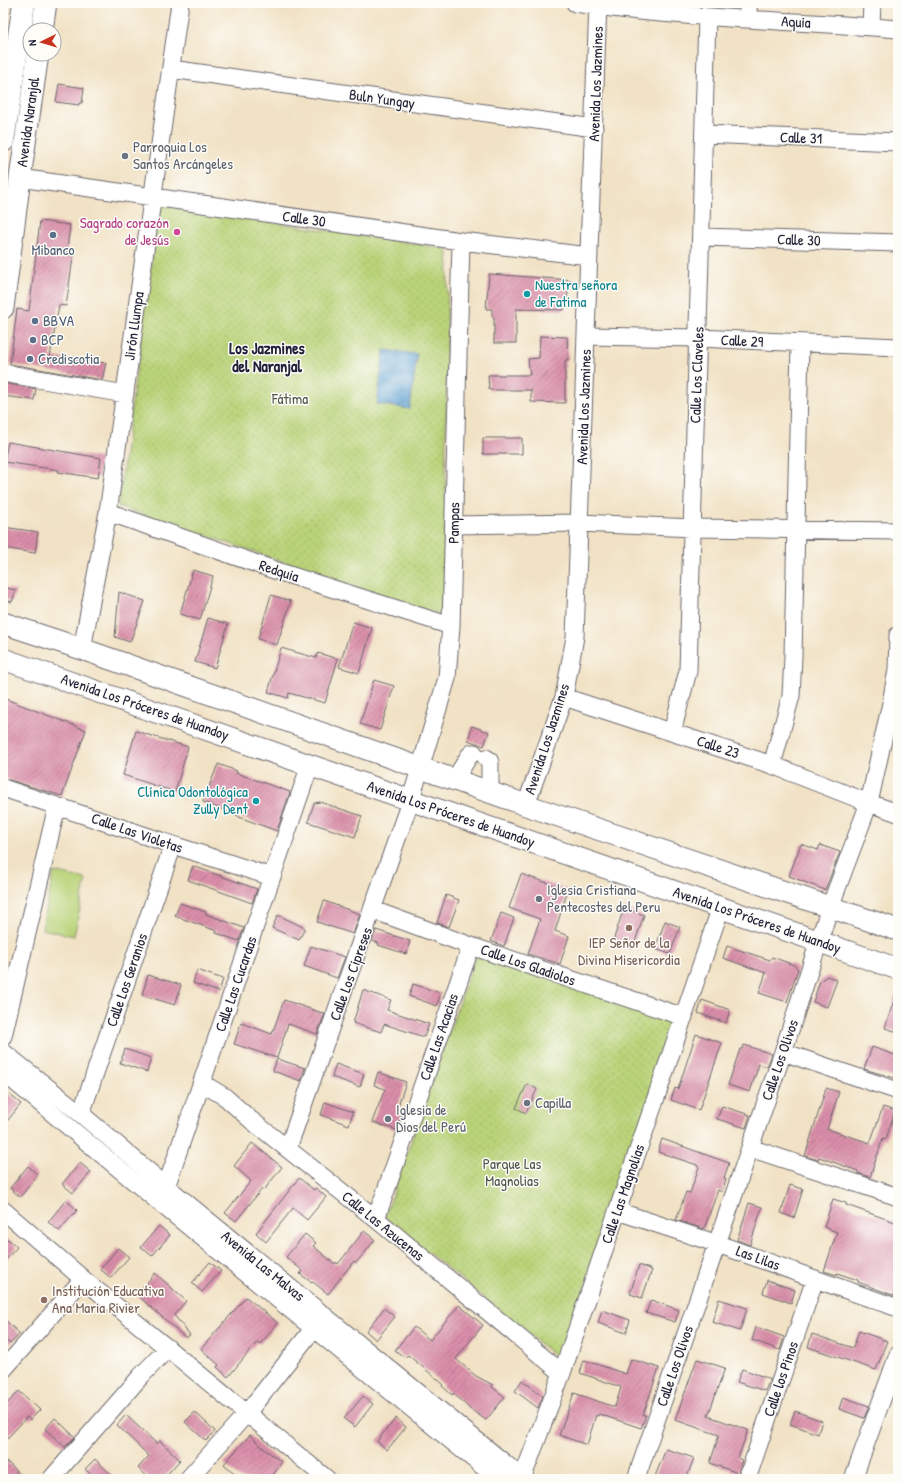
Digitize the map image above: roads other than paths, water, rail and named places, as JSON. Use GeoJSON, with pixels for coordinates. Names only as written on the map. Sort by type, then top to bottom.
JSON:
{"type":"FeatureCollection","features":[{"type":"Feature","properties":{"kind":"highway","name":"Avenida Naranjal"},"geometry":{"type":"LineString","coordinates":[[3,141],[24,3]]}},
{"type":"Feature","properties":{"kind":"main road"},"geometry":{"type":"LineString","coordinates":[[43,22],[46,3]]}},
{"type":"Feature","properties":{"kind":"main road","name":"Avenida Naranjal"},"geometry":{"type":"LineString","coordinates":[[3,308],[37,62]]}},
{"type":"Feature","properties":{"kind":"main road"},"geometry":{"type":"LineString","coordinates":[[3,623],[420,766],[526,805],[898,930]]}},
{"type":"Feature","properties":{"kind":"main road","name":"Avenida Los Próceres de Huandoy"},"geometry":{"type":"LineString","coordinates":[[3,659],[310,764],[898,969]]}},
{"type":"Feature","properties":{"kind":"street","name":"Jirón Llumpa"},"geometry":{"type":"LineString","coordinates":[[82,649],[108,512],[180,3]]}},
{"type":"Feature","properties":{"kind":"street","name":"Aquia"},"geometry":{"type":"LineString","coordinates":[[575,3],[707,17],[748,11],[898,29]]}},
{"type":"Feature","properties":{"kind":"street"},"geometry":{"type":"LineString","coordinates":[[871,26],[872,3]]}},
{"type":"Feature","properties":{"kind":"street","name":"Avenida Los Jazmines"},"geometry":{"type":"LineString","coordinates":[[526,805],[564,697],[575,637],[598,5]]}},
{"type":"Feature","properties":{"kind":"street","name":"Calle Los Claveles"},"geometry":{"type":"LineString","coordinates":[[672,732],[688,671],[707,17]]}},
{"type":"Feature","properties":{"kind":"street","name":"Buln Yungay"},"geometry":{"type":"LineString","coordinates":[[170,69],[594,128]]}},
{"type":"Feature","properties":{"kind":"street","name":"Calle 31"},"geometry":{"type":"LineString","coordinates":[[704,134],[898,142]]}},
{"type":"Feature","properties":{"kind":"street","name":"Calle 30"},"geometry":{"type":"LineString","coordinates":[[20,178],[461,241],[589,256]]}},
{"type":"Feature","properties":{"kind":"street","name":"Calle 30"},"geometry":{"type":"LineString","coordinates":[[701,237],[898,243]]}},
{"type":"Feature","properties":{"kind":"street","name":"Pampas"},"geometry":{"type":"LineString","coordinates":[[411,799],[447,678],[451,626],[461,241]]}},
{"type":"Feature","properties":{"kind":"street","name":"Calle 29"},"geometry":{"type":"LineString","coordinates":[[587,336],[698,338],[800,344],[898,347]]}},
{"type":"Feature","properties":{"kind":"street"},"geometry":{"type":"LineString","coordinates":[[772,765],[791,696],[800,344]]}},
{"type":"Feature","properties":{"kind":"street"},"geometry":{"type":"LineString","coordinates":[[3,373],[125,394]]}},
{"type":"Feature","properties":{"kind":"street","name":"Redquia"},"geometry":{"type":"LineString","coordinates":[[108,512],[280,572],[451,626]]}},
{"type":"Feature","properties":{"kind":"street"},"geometry":{"type":"LineString","coordinates":[[454,524],[579,523],[693,528],[898,531]]}},
{"type":"Feature","properties":{"kind":"street","name":"Calle Los Olivos"},"geometry":{"type":"LineString","coordinates":[[636,1479],[718,1244],[830,907],[869,803],[894,704],[898,634]]}},
{"type":"Feature","properties":{"kind":"street","name":"Calle 23"},"geometry":{"type":"LineString","coordinates":[[564,697],[772,765],[898,813]]}},
{"type":"Feature","properties":{"kind":"street"},"geometry":{"type":"LineString","coordinates":[[455,779],[468,756],[472,753],[480,755],[489,760],[490,763],[490,791]]}},
{"type":"Feature","properties":{"kind":"street","name":"Calle Las Cucardas"},"geometry":{"type":"LineString","coordinates":[[163,1195],[310,764]]}},
{"type":"Feature","properties":{"kind":"street","name":"Calle Las Violetas"},"geometry":{"type":"LineString","coordinates":[[3,788],[272,877]]}},
{"type":"Feature","properties":{"kind":"street","name":"Calle Los Cipreses"},"geometry":{"type":"LineString","coordinates":[[288,1148],[411,799]]}},
{"type":"Feature","properties":{"kind":"street"},"geometry":{"type":"LineString","coordinates":[[3,1036],[57,806]]}},
{"type":"Feature","properties":{"kind":"street","name":"Calle Los Geranios"},"geometry":{"type":"LineString","coordinates":[[81,1114],[174,845]]}},
{"type":"Feature","properties":{"kind":"street","name":"Calle Las Magnolias"},"geometry":{"type":"LineString","coordinates":[[523,1479],[562,1373],[721,907]]}},
{"type":"Feature","properties":{"kind":"street","name":"Calle Los Gladiolos"},"geometry":{"type":"LineString","coordinates":[[373,910],[471,946],[684,1017]]}},
{"type":"Feature","properties":{"kind":"street","name":"Calle Las Acacias"},"geometry":{"type":"LineString","coordinates":[[376,1219],[471,946]]}},
{"type":"Feature","properties":{"kind":"street","name":"Avenida Las Malvas"},"geometry":{"type":"LineString","coordinates":[[3,1052],[81,1114],[163,1195]]}},
{"type":"Feature","properties":{"kind":"street"},"geometry":{"type":"LineString","coordinates":[[783,1052],[898,1091]]}},
{"type":"Feature","properties":{"kind":"street","name":"Avenida Las Malvas"},"geometry":{"type":"LineString","coordinates":[[3,1072],[163,1195],[319,1322],[523,1479]]}},
{"type":"Feature","properties":{"kind":"street","name":"Calle Las Azucenas"},"geometry":{"type":"LineString","coordinates":[[202,1083],[225,1097],[251,1120],[376,1219],[562,1373]]}},
{"type":"Feature","properties":{"kind":"street"},"geometry":{"type":"LineString","coordinates":[[750,1148],[898,1197]]}},
{"type":"Feature","properties":{"kind":"street"},"geometry":{"type":"LineString","coordinates":[[3,1210],[83,1279],[326,1479]]}},
{"type":"Feature","properties":{"kind":"street","name":"Las Lilas"},"geometry":{"type":"LineString","coordinates":[[617,1211],[718,1244],[815,1280],[898,1308]]}},
{"type":"Feature","properties":{"kind":"street"},"geometry":{"type":"LineString","coordinates":[[4,1368],[83,1279]]}},
{"type":"Feature","properties":{"kind":"street","name":"Calle los Pinos"},"geometry":{"type":"LineString","coordinates":[[748,1479],[815,1280]]}},
{"type":"Feature","properties":{"kind":"street"},"geometry":{"type":"LineString","coordinates":[[188,1479],[247,1413],[319,1322]]}},
{"type":"Feature","properties":{"kind":"street","name":"Avenida Las Malvas"},"geometry":{"type":"LineString","coordinates":[[319,1322],[498,1479]]}},
{"type":"Feature","properties":{"kind":"street"},"geometry":{"type":"LineString","coordinates":[[51,1479],[168,1348]]}},
{"type":"Feature","properties":{"kind":"street"},"geometry":{"type":"LineString","coordinates":[[853,1479],[898,1354]]}},
{"type":"Feature","properties":{"kind":"water"},"geometry":{"type":"Polygon","coordinates":[[[384,350],[417,354],[410,409],[377,404],[384,350]]]}},
{"type":"Feature","properties":{"kind":"place","name":"Parroquia Los Santos Arcángeles"},"geometry":{"type":"Point","coordinates":[125,156]}},
{"type":"Feature","properties":{"kind":"place","name":"Sagrado corazón de Jesús"},"geometry":{"type":"Point","coordinates":[177,232]}},
{"type":"Feature","properties":{"kind":"place","name":"Mibanco"},"geometry":{"type":"Point","coordinates":[53,235]}},
{"type":"Feature","properties":{"kind":"place","name":"Nuestra señora de Fatima"},"geometry":{"type":"Point","coordinates":[527,294]}},
{"type":"Feature","properties":{"kind":"place","name":"BBVA"},"geometry":{"type":"Point","coordinates":[35,321]}},
{"type":"Feature","properties":{"kind":"place","name":"BCP"},"geometry":{"type":"Point","coordinates":[33,340]}},
{"type":"Feature","properties":{"kind":"place","name":"Crediscotia"},"geometry":{"type":"Point","coordinates":[30,359]}},
{"type":"Feature","properties":{"kind":"place","name":"Clínica Odontológica Zully Dent"},"geometry":{"type":"Point","coordinates":[256,801]}},
{"type":"Feature","properties":{"kind":"place","name":"Iglesia Cristiana Pentecostes del Peru"},"geometry":{"type":"Point","coordinates":[539,899]}},
{"type":"Feature","properties":{"kind":"place","name":"IEP Señor de la Divina Misericordia"},"geometry":{"type":"Point","coordinates":[629,928]}},
{"type":"Feature","properties":{"kind":"place","name":"Capilla"},"geometry":{"type":"Point","coordinates":[527,1103]}},
{"type":"Feature","properties":{"kind":"place","name":"Iglesia de Dios del Perú"},"geometry":{"type":"Point","coordinates":[388,1119]}},
{"type":"Feature","properties":{"kind":"place","name":"Institución Educativa Ana Maria Rivier"},"geometry":{"type":"Point","coordinates":[44,1300]}},
{"type":"Feature","properties":{"kind":"district","name":"Los Jazmines del Naranjal"},"geometry":{"type":"Point","coordinates":[267,357]}},
{"type":"Feature","properties":{"kind":"park label","name":"Fátima"},"geometry":{"type":"Point","coordinates":[290,399]}},
{"type":"Feature","properties":{"kind":"park label","name":"Parque Las Magnolias"},"geometry":{"type":"Point","coordinates":[512,1172]}}]}
